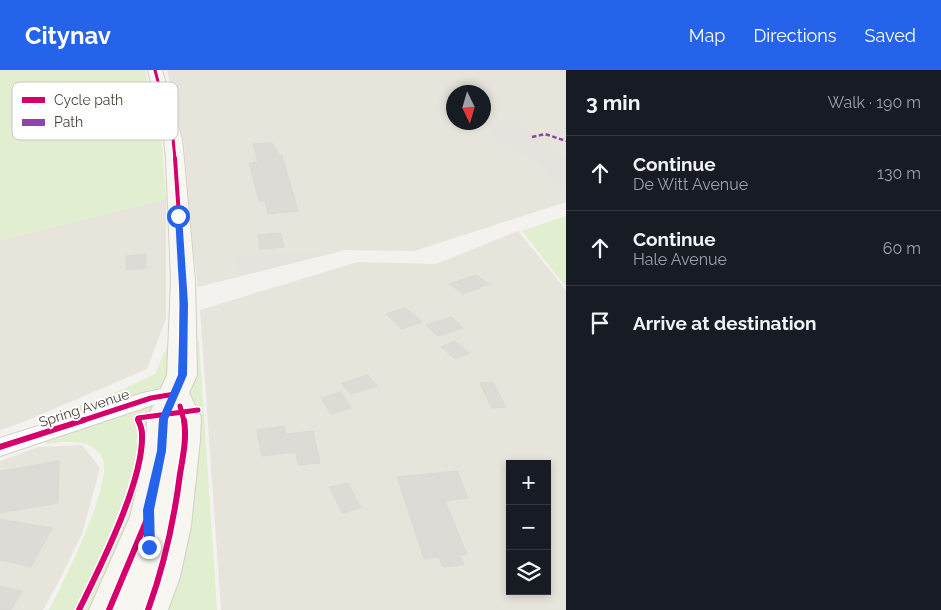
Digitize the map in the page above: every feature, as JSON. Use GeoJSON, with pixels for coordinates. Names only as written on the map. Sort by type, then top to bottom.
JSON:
{"type":"FeatureCollection","features":[{"type":"Feature","properties":{"kind":"street"},"geometry":{"type":"LineString","coordinates":[[126,610],[149,532],[162,451],[164,419],[182,375],[183,280],[173,140]]}},
{"type":"Feature","properties":{"kind":"street"},"geometry":{"type":"LineString","coordinates":[[148,610],[161,577],[173,526],[184,440],[185,417],[175,394]]}},
{"type":"Feature","properties":{"kind":"street","name":"Spring Avenue"},"geometry":{"type":"LineString","coordinates":[[0,447],[151,398],[175,394]]}},
{"type":"Feature","properties":{"kind":"street"},"geometry":{"type":"LineString","coordinates":[[109,610],[149,532]]}},
{"type":"Feature","properties":{"kind":"shaded area"},"geometry":{"type":"Polygon","coordinates":[[[167,70],[566,70],[566,202],[414,251],[346,250],[198,287],[184,144],[178,118],[178,82],[170,82],[167,70]]]}},
{"type":"Feature","properties":{"kind":"shaded area"},"geometry":{"type":"Polygon","coordinates":[[[491,119],[519,120],[529,135],[566,159],[566,188],[549,177],[543,168],[532,159],[497,137],[491,128],[491,119]]]}},
{"type":"Feature","properties":{"kind":"shaded area"},"geometry":{"type":"Polygon","coordinates":[[[166,199],[166,318],[147,369],[26,421],[0,430],[0,240],[166,199]]]}},
{"type":"Feature","properties":{"kind":"shaded area"},"geometry":{"type":"Polygon","coordinates":[[[518,231],[566,290],[566,610],[221,610],[200,310],[358,262],[436,264],[518,231]]]}},
{"type":"Feature","properties":{"kind":"shaded area"},"geometry":{"type":"Polygon","coordinates":[[[268,254],[328,254],[241,275],[233,259],[268,254]]]}},
{"type":"Feature","properties":{"kind":"shaded area"},"geometry":{"type":"Polygon","coordinates":[[[82,445],[100,468],[82,534],[58,583],[43,610],[0,610],[0,461],[38,447],[82,445]]]}},
{"type":"Feature","properties":{"kind":"green space"},"geometry":{"type":"Polygon","coordinates":[[[0,70],[145,70],[148,82],[12,82],[12,140],[161,140],[166,199],[0,240],[0,70]]]}},
{"type":"Feature","properties":{"kind":"green space"},"geometry":{"type":"Polygon","coordinates":[[[566,216],[566,287],[522,231],[566,216]]]}},
{"type":"Feature","properties":{"kind":"green space"},"geometry":{"type":"Polygon","coordinates":[[[199,341],[217,610],[49,610],[85,533],[101,488],[104,470],[102,457],[91,447],[77,442],[46,444],[38,422],[119,391],[155,374],[167,346],[199,341]]]}},
{"type":"Feature","properties":{"kind":"building"},"geometry":{"type":"Polygon","coordinates":[[[272,143],[279,155],[282,155],[298,211],[268,214],[265,201],[259,201],[249,163],[258,162],[253,144],[272,143]]]}},
{"type":"Feature","properties":{"kind":"building"},"geometry":{"type":"Polygon","coordinates":[[[281,233],[284,247],[260,249],[258,235],[281,233]]]}},
{"type":"Feature","properties":{"kind":"building"},"geometry":{"type":"Polygon","coordinates":[[[146,254],[146,268],[126,270],[126,256],[146,254]]]}},
{"type":"Feature","properties":{"kind":"building"},"geometry":{"type":"Polygon","coordinates":[[[476,275],[489,284],[463,294],[450,284],[476,275]]]}},
{"type":"Feature","properties":{"kind":"building"},"geometry":{"type":"Polygon","coordinates":[[[405,308],[422,322],[402,329],[386,314],[405,308]]]}},
{"type":"Feature","properties":{"kind":"building"},"geometry":{"type":"Polygon","coordinates":[[[452,317],[463,328],[438,336],[426,325],[452,317]]]}},
{"type":"Feature","properties":{"kind":"building"},"geometry":{"type":"Polygon","coordinates":[[[454,341],[469,353],[455,359],[441,347],[454,341]]]}},
{"type":"Feature","properties":{"kind":"building"},"geometry":{"type":"Polygon","coordinates":[[[368,375],[377,386],[351,394],[342,383],[368,375]]]}},
{"type":"Feature","properties":{"kind":"building"},"geometry":{"type":"Polygon","coordinates":[[[493,382],[506,407],[492,408],[480,383],[493,382]]]}},
{"type":"Feature","properties":{"kind":"building"},"geometry":{"type":"Polygon","coordinates":[[[341,392],[351,408],[331,414],[321,398],[341,392]]]}},
{"type":"Feature","properties":{"kind":"building"},"geometry":{"type":"Polygon","coordinates":[[[284,426],[286,434],[313,431],[320,463],[298,465],[296,452],[262,456],[257,430],[284,426]]]}},
{"type":"Feature","properties":{"kind":"building"},"geometry":{"type":"Polygon","coordinates":[[[59,461],[58,503],[0,513],[0,471],[59,461]]]}},
{"type":"Feature","properties":{"kind":"building"},"geometry":{"type":"Polygon","coordinates":[[[457,471],[468,498],[445,501],[467,554],[460,555],[464,565],[443,567],[439,557],[424,559],[397,477],[457,471]]]}},
{"type":"Feature","properties":{"kind":"building"},"geometry":{"type":"Polygon","coordinates":[[[348,483],[361,508],[342,513],[329,487],[348,483]]]}},
{"type":"Feature","properties":{"kind":"building"},"geometry":{"type":"Polygon","coordinates":[[[0,519],[52,528],[31,567],[0,560],[0,519]]]}},
{"type":"Feature","properties":{"kind":"building"},"geometry":{"type":"Polygon","coordinates":[[[0,586],[22,591],[11,610],[0,610],[0,586]]]}},
{"type":"Feature","properties":{"kind":"marked path"},"geometry":{"type":"LineString","coordinates":[[532,137],[545,134],[566,141]]}},
{"type":"Feature","properties":{"kind":"cycle path"},"geometry":{"type":"LineString","coordinates":[[155,70],[158,82]]}},
{"type":"Feature","properties":{"kind":"cycle path"},"geometry":{"type":"LineString","coordinates":[[109,610],[148,517],[162,451],[163,419],[182,375],[183,280],[173,140]]}},
{"type":"Feature","properties":{"kind":"cycle path"},"geometry":{"type":"LineString","coordinates":[[0,447],[151,398],[175,394]]}},
{"type":"Feature","properties":{"kind":"cycle path"},"geometry":{"type":"LineString","coordinates":[[148,610],[164,560],[178,492],[185,431],[180,406]]}},
{"type":"Feature","properties":{"kind":"cycle path"},"geometry":{"type":"LineString","coordinates":[[79,610],[110,543],[132,484],[139,457],[142,434],[138,418],[198,410]]}},
{"type":"Feature","properties":{"kind":"route"},"geometry":{"type":"LineString","coordinates":[[149,547],[148,510],[162,451],[164,419],[182,375],[183,364],[184,304],[178,216]]}}]}
